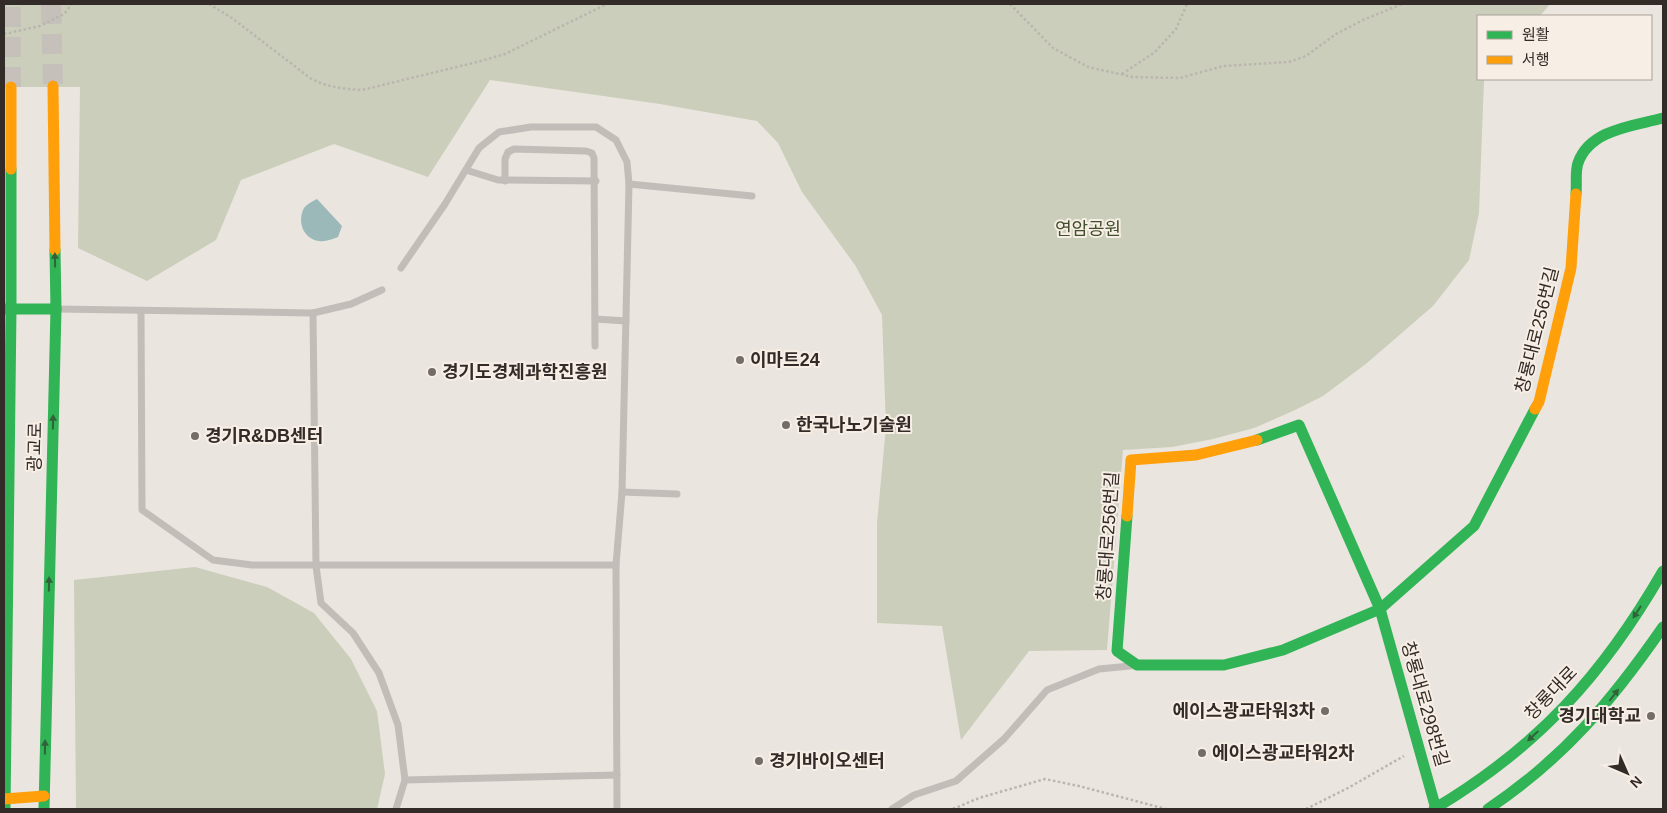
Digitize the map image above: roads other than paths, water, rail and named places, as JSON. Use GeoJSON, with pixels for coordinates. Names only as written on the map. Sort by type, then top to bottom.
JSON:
{"type":"FeatureCollection","features":[{"type":"Feature","properties":{"kind":"main road","name":"광교로"},"geometry":{"type":"LineString","coordinates":[[44,809],[56,309],[52,86]]}},
{"type":"Feature","properties":{"kind":"main road","name":"광교로"},"geometry":{"type":"LineString","coordinates":[[4,802],[7,308],[11,87]]}},
{"type":"Feature","properties":{"kind":"main road","name":"창룡대로256번길"},"geometry":{"type":"LineString","coordinates":[[1380,609],[1298,424],[1264,438],[1206,455],[1167,460],[1131,460],[1117,651],[1137,665],[1224,665],[1283,650],[1380,609],[1474,526],[1539,402],[1571,268],[1578,163],[1590,144],[1609,132],[1663,118]]}},
{"type":"Feature","properties":{"kind":"main road"},"geometry":{"type":"LineString","coordinates":[[7,308],[56,309]]}},
{"type":"Feature","properties":{"kind":"main road","name":"창룡대로"},"geometry":{"type":"LineString","coordinates":[[1435,809],[1482,778],[1527,742],[1574,696],[1596,672],[1616,644],[1663,571]]}},
{"type":"Feature","properties":{"kind":"main road","name":"창룡대로298번길"},"geometry":{"type":"LineString","coordinates":[[1380,609],[1435,809]]}},
{"type":"Feature","properties":{"kind":"main road"},"geometry":{"type":"LineString","coordinates":[[1488,809],[1509,796],[1545,767],[1585,729],[1629,676],[1663,627]]}},
{"type":"Feature","properties":{"kind":"main road"},"geometry":{"type":"LineString","coordinates":[[4,802],[44,796]]}},
{"type":"Feature","properties":{"kind":"lane"},"geometry":{"type":"LineString","coordinates":[[401,268],[445,204],[479,148],[500,132],[531,127],[596,127],[616,140],[627,162],[629,184],[622,492],[616,565],[617,809]]}},
{"type":"Feature","properties":{"kind":"lane"},"geometry":{"type":"LineString","coordinates":[[505,181],[505,160],[508,152],[514,149],[586,151],[592,153],[596,181],[594,346]]}},
{"type":"Feature","properties":{"kind":"lane"},"geometry":{"type":"LineString","coordinates":[[466,170],[505,181],[596,181]]}},
{"type":"Feature","properties":{"kind":"lane"},"geometry":{"type":"LineString","coordinates":[[629,184],[752,196]]}},
{"type":"Feature","properties":{"kind":"lane"},"geometry":{"type":"LineString","coordinates":[[56,309],[313,313],[351,304],[382,290]]}},
{"type":"Feature","properties":{"kind":"lane"},"geometry":{"type":"LineString","coordinates":[[142,311],[142,510],[212,560],[252,565],[316,566],[616,565]]}},
{"type":"Feature","properties":{"kind":"lane"},"geometry":{"type":"LineString","coordinates":[[313,313],[316,566],[321,602],[353,633],[379,673],[398,725],[405,780],[396,809]]}},
{"type":"Feature","properties":{"kind":"lane"},"geometry":{"type":"LineString","coordinates":[[595,319],[626,322]]}},
{"type":"Feature","properties":{"kind":"lane"},"geometry":{"type":"LineString","coordinates":[[622,492],[677,494]]}},
{"type":"Feature","properties":{"kind":"lane"},"geometry":{"type":"LineString","coordinates":[[892,809],[914,795],[956,781],[1004,738],[1047,690],[1099,669],[1137,665]]}},
{"type":"Feature","properties":{"kind":"lane"},"geometry":{"type":"LineString","coordinates":[[405,780],[617,775]]}},
{"type":"Feature","properties":{"kind":"water"},"geometry":{"type":"Polygon","coordinates":[[[317,199],[342,226],[338,237],[327,241],[319,241],[313,240],[305,233],[301,224],[302,213],[308,204],[317,199]]]}},
{"type":"Feature","properties":{"kind":"tunnel"},"geometry":{"type":"LineString","coordinates":[[11,4],[11,87]]}},
{"type":"Feature","properties":{"kind":"tunnel"},"geometry":{"type":"LineString","coordinates":[[51,4],[53,86]]}},
{"type":"Feature","properties":{"kind":"place","name":"이마트24"},"geometry":{"type":"Point","coordinates":[740,360]}},
{"type":"Feature","properties":{"kind":"place","name":"경기도경제과학진흥원"},"geometry":{"type":"Point","coordinates":[432,372]}},
{"type":"Feature","properties":{"kind":"place","name":"한국나노기술원"},"geometry":{"type":"Point","coordinates":[786,425]}},
{"type":"Feature","properties":{"kind":"place","name":"경기R&DB센터"},"geometry":{"type":"Point","coordinates":[195,436]}},
{"type":"Feature","properties":{"kind":"place","name":"에이스광교타워3차"},"geometry":{"type":"Point","coordinates":[1325,711]}},
{"type":"Feature","properties":{"kind":"place","name":"경기대학교"},"geometry":{"type":"Point","coordinates":[1651,716]}},
{"type":"Feature","properties":{"kind":"place","name":"에이스광교타워2차"},"geometry":{"type":"Point","coordinates":[1202,753]}},
{"type":"Feature","properties":{"kind":"place","name":"경기바이오센터"},"geometry":{"type":"Point","coordinates":[759,761]}},
{"type":"Feature","properties":{"kind":"park label","name":"연암공원"},"geometry":{"type":"Point","coordinates":[1088,229]}}]}
